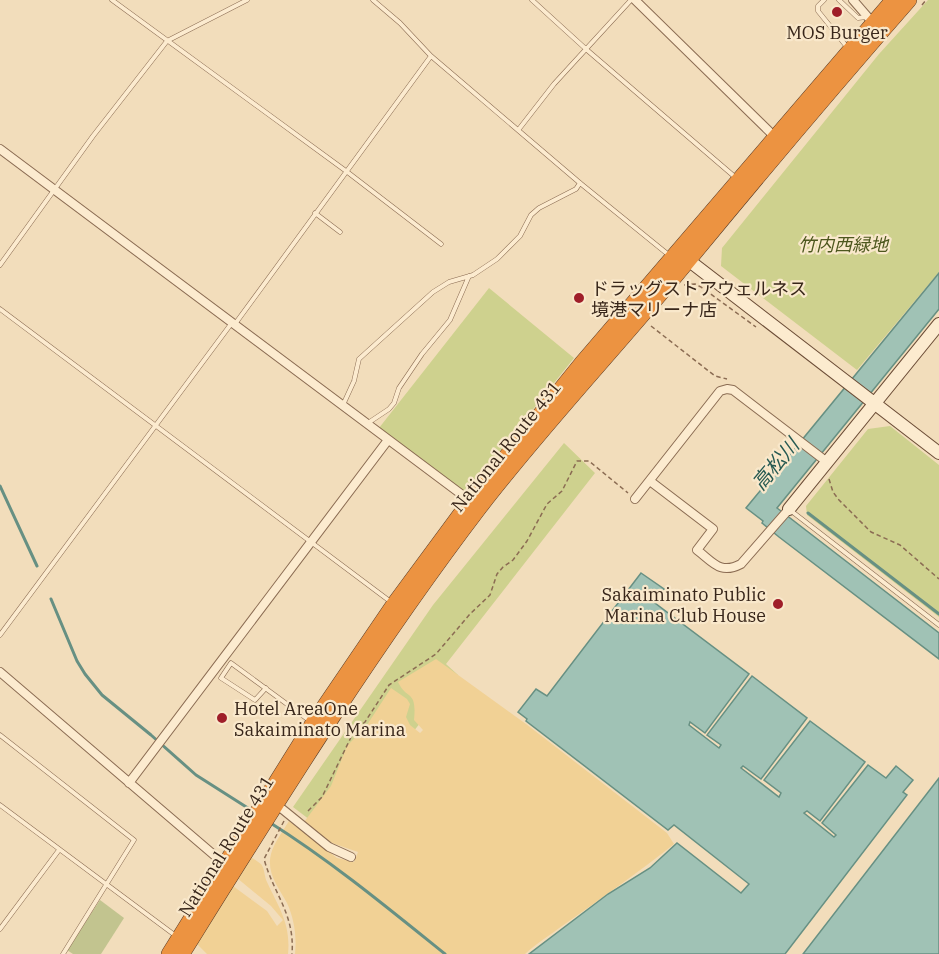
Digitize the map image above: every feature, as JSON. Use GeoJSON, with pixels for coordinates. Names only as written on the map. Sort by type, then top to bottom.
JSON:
{"type":"FeatureCollection","features":[{"type":"Feature","properties":{"kind":"highway","name":"National Route 431"},"geometry":{"type":"LineString","coordinates":[[680,259],[738,180],[850,50],[870,20],[893,0]]}},
{"type":"Feature","properties":{"kind":"highway","name":"National Route 431"},"geometry":{"type":"LineString","coordinates":[[274,806],[314,723],[394,604],[475,504],[550,420],[680,259],[909,0]]}},
{"type":"Feature","properties":{"kind":"highway","name":"National Route 431"},"geometry":{"type":"LineString","coordinates":[[182,954],[253,828],[274,806],[475,504]]}},
{"type":"Feature","properties":{"kind":"highway","name":"National Route 431"},"geometry":{"type":"LineString","coordinates":[[169,954],[229,868]]}},
{"type":"Feature","properties":{"kind":"street"},"geometry":{"type":"LineString","coordinates":[[633,0],[775,137]]}},
{"type":"Feature","properties":{"kind":"street"},"geometry":{"type":"LineString","coordinates":[[853,0],[870,20]]}},
{"type":"Feature","properties":{"kind":"street"},"geometry":{"type":"LineString","coordinates":[[0,149],[475,504]]}},
{"type":"Feature","properties":{"kind":"street"},"geometry":{"type":"LineString","coordinates":[[680,259],[939,453]]}},
{"type":"Feature","properties":{"kind":"street"},"geometry":{"type":"LineString","coordinates":[[650,482],[713,529],[697,550],[721,569],[732,569],[741,564],[771,530],[871,400],[939,324]]}},
{"type":"Feature","properties":{"kind":"street"},"geometry":{"type":"LineString","coordinates":[[635,499],[720,391],[727,389],[733,390],[800,441],[824,464]]}},
{"type":"Feature","properties":{"kind":"street"},"geometry":{"type":"LineString","coordinates":[[129,783],[388,440]]}},
{"type":"Feature","properties":{"kind":"street"},"geometry":{"type":"LineString","coordinates":[[0,672],[229,868]]}},
{"type":"Feature","properties":{"kind":"street"},"geometry":{"type":"LineString","coordinates":[[274,806],[329,847],[351,857]]}},
{"type":"Feature","properties":{"kind":"lane"},"geometry":{"type":"LineString","coordinates":[[112,0],[346,171],[441,244]]}},
{"type":"Feature","properties":{"kind":"lane"},"geometry":{"type":"LineString","coordinates":[[0,265],[93,136],[167,41],[247,0]]}},
{"type":"Feature","properties":{"kind":"lane"},"geometry":{"type":"LineString","coordinates":[[373,0],[400,23],[431,56],[580,183],[680,259]]}},
{"type":"Feature","properties":{"kind":"lane"},"geometry":{"type":"LineString","coordinates":[[532,0],[586,50],[738,180]]}},
{"type":"Feature","properties":{"kind":"lane"},"geometry":{"type":"LineString","coordinates":[[519,129],[554,84],[633,0]]}},
{"type":"Feature","properties":{"kind":"lane"},"geometry":{"type":"LineString","coordinates":[[824,0],[818,6],[818,11],[850,50]]}},
{"type":"Feature","properties":{"kind":"lane"},"geometry":{"type":"LineString","coordinates":[[839,0],[858,18],[870,20]]}},
{"type":"Feature","properties":{"kind":"lane"},"geometry":{"type":"LineString","coordinates":[[0,635],[431,56]]}},
{"type":"Feature","properties":{"kind":"lane"},"geometry":{"type":"LineString","coordinates":[[343,405],[354,381],[359,359],[433,292],[449,282],[470,276],[486,268],[520,236],[531,215],[539,208],[576,189],[580,183]]}},
{"type":"Feature","properties":{"kind":"lane"},"geometry":{"type":"LineString","coordinates":[[315,213],[340,232]]}},
{"type":"Feature","properties":{"kind":"lane"},"geometry":{"type":"LineString","coordinates":[[367,424],[394,403],[399,388],[422,354],[450,320],[470,276]]}},
{"type":"Feature","properties":{"kind":"lane"},"geometry":{"type":"LineString","coordinates":[[0,309],[394,604]]}},
{"type":"Feature","properties":{"kind":"lane"},"geometry":{"type":"LineString","coordinates":[[787,511],[939,625]]}},
{"type":"Feature","properties":{"kind":"lane"},"geometry":{"type":"LineString","coordinates":[[266,688],[255,700],[221,678],[231,663],[266,688],[314,723]]}},
{"type":"Feature","properties":{"kind":"lane"},"geometry":{"type":"LineString","coordinates":[[0,735],[134,840],[63,954]]}},
{"type":"Feature","properties":{"kind":"lane"},"geometry":{"type":"LineString","coordinates":[[0,805],[179,938]]}},
{"type":"Feature","properties":{"kind":"lane"},"geometry":{"type":"LineString","coordinates":[[0,929],[59,850]]}},
{"type":"Feature","properties":{"kind":"path"},"geometry":{"type":"LineString","coordinates":[[308,811],[321,796],[354,730],[365,722],[389,685],[436,654],[470,614],[490,595],[497,574],[502,567],[513,560],[527,541],[546,504],[562,492],[577,461],[589,461],[635,499]]}},
{"type":"Feature","properties":{"kind":"path"},"geometry":{"type":"LineString","coordinates":[[824,464],[834,492],[850,513],[871,532],[900,545],[939,579]]}},
{"type":"Feature","properties":{"kind":"path"},"geometry":{"type":"LineString","coordinates":[[274,806],[285,820],[264,859],[270,878],[286,908],[292,934],[292,954]]}},
{"type":"Feature","properties":{"kind":"path"},"geometry":{"type":"LineString","coordinates":[[259,857],[264,859]]}},
{"type":"Feature","properties":{"kind":"green space","name":"竹内西緑地"},"geometry":{"type":"Polygon","coordinates":[[[928,0],[939,0],[939,272],[857,370],[721,266],[722,248],[879,54],[928,0]]]}},
{"type":"Feature","properties":{"kind":"green space"},"geometry":{"type":"Polygon","coordinates":[[[489,288],[574,358],[466,493],[379,428],[489,288]]]}},
{"type":"Feature","properties":{"kind":"green space"},"geometry":{"type":"Polygon","coordinates":[[[890,426],[939,465],[939,617],[807,515],[806,506],[868,429],[890,426]]]}},
{"type":"Feature","properties":{"kind":"green space"},"geometry":{"type":"Polygon","coordinates":[[[564,443],[595,473],[446,664],[458,675],[331,836],[293,807],[433,605],[564,443]]]}},
{"type":"Feature","properties":{"kind":"green space"},"geometry":{"type":"Polygon","coordinates":[[[100,900],[124,918],[101,954],[73,954],[67,950],[100,900]]]}},
{"type":"Feature","properties":{"kind":"sand"},"geometry":{"type":"Polygon","coordinates":[[[436,659],[526,724],[667,833],[674,844],[525,954],[295,954],[295,934],[291,915],[270,868],[274,846],[289,821],[337,858],[354,862],[358,852],[332,843],[304,822],[331,786],[347,746],[367,725],[391,688],[407,699],[410,704],[406,717],[410,725],[420,733],[423,730],[414,720],[413,699],[398,682],[436,659]]]}},
{"type":"Feature","properties":{"kind":"sand"},"geometry":{"type":"Polygon","coordinates":[[[251,857],[261,864],[283,916],[288,934],[288,954],[207,954],[197,944],[233,886],[267,911],[277,926],[283,920],[271,906],[237,878],[251,857]]]}},
{"type":"Feature","properties":{"kind":"shaded area"},"geometry":{"type":"Polygon","coordinates":[[[939,273],[939,309],[777,508],[939,633],[939,659],[779,537],[746,508],[939,273]]]}},
{"type":"Feature","properties":{"kind":"shaded area"},"geometry":{"type":"Polygon","coordinates":[[[641,573],[664,589],[655,603],[749,674],[705,733],[690,722],[689,725],[719,748],[721,745],[707,735],[752,676],[807,718],[761,779],[743,766],[741,768],[779,797],[781,793],[764,780],[810,721],[865,762],[820,821],[807,811],[804,813],[834,837],[836,835],[822,823],[868,765],[886,778],[896,766],[913,780],[903,792],[907,795],[785,954],[529,954],[608,894],[650,868],[677,843],[741,893],[749,884],[674,825],[668,830],[526,721],[527,719],[518,712],[536,689],[547,696],[641,573]]]}},
{"type":"Feature","properties":{"kind":"shaded area"},"geometry":{"type":"Polygon","coordinates":[[[939,778],[939,954],[803,954],[939,778]]]}},
{"type":"Feature","properties":{"kind":"waterway"},"geometry":{"type":"LineString","coordinates":[[0,486],[37,566]]}},
{"type":"Feature","properties":{"kind":"waterway"},"geometry":{"type":"LineString","coordinates":[[808,513],[939,614]]}},
{"type":"Feature","properties":{"kind":"waterway"},"geometry":{"type":"LineString","coordinates":[[51,599],[77,661],[102,695],[196,775],[251,810]]}},
{"type":"Feature","properties":{"kind":"waterway"},"geometry":{"type":"LineString","coordinates":[[269,822],[337,869],[445,954]]}},
{"type":"Feature","properties":{"kind":"place","name":"MOS Burger"},"geometry":{"type":"Point","coordinates":[837,12]}},
{"type":"Feature","properties":{"kind":"place","name":"ドラッグストアウェルネス 境港マリーナ店"},"geometry":{"type":"Point","coordinates":[579,298]}},
{"type":"Feature","properties":{"kind":"place","name":"Sakaiminato Public Marina Club House"},"geometry":{"type":"Point","coordinates":[778,604]}},
{"type":"Feature","properties":{"kind":"place","name":"Hotel AreaOne Sakaiminato Marina"},"geometry":{"type":"Point","coordinates":[222,718]}},
{"type":"Feature","properties":{"kind":"water label","name":"高松川"},"geometry":{"type":"Point","coordinates":[775,464]}}]}
